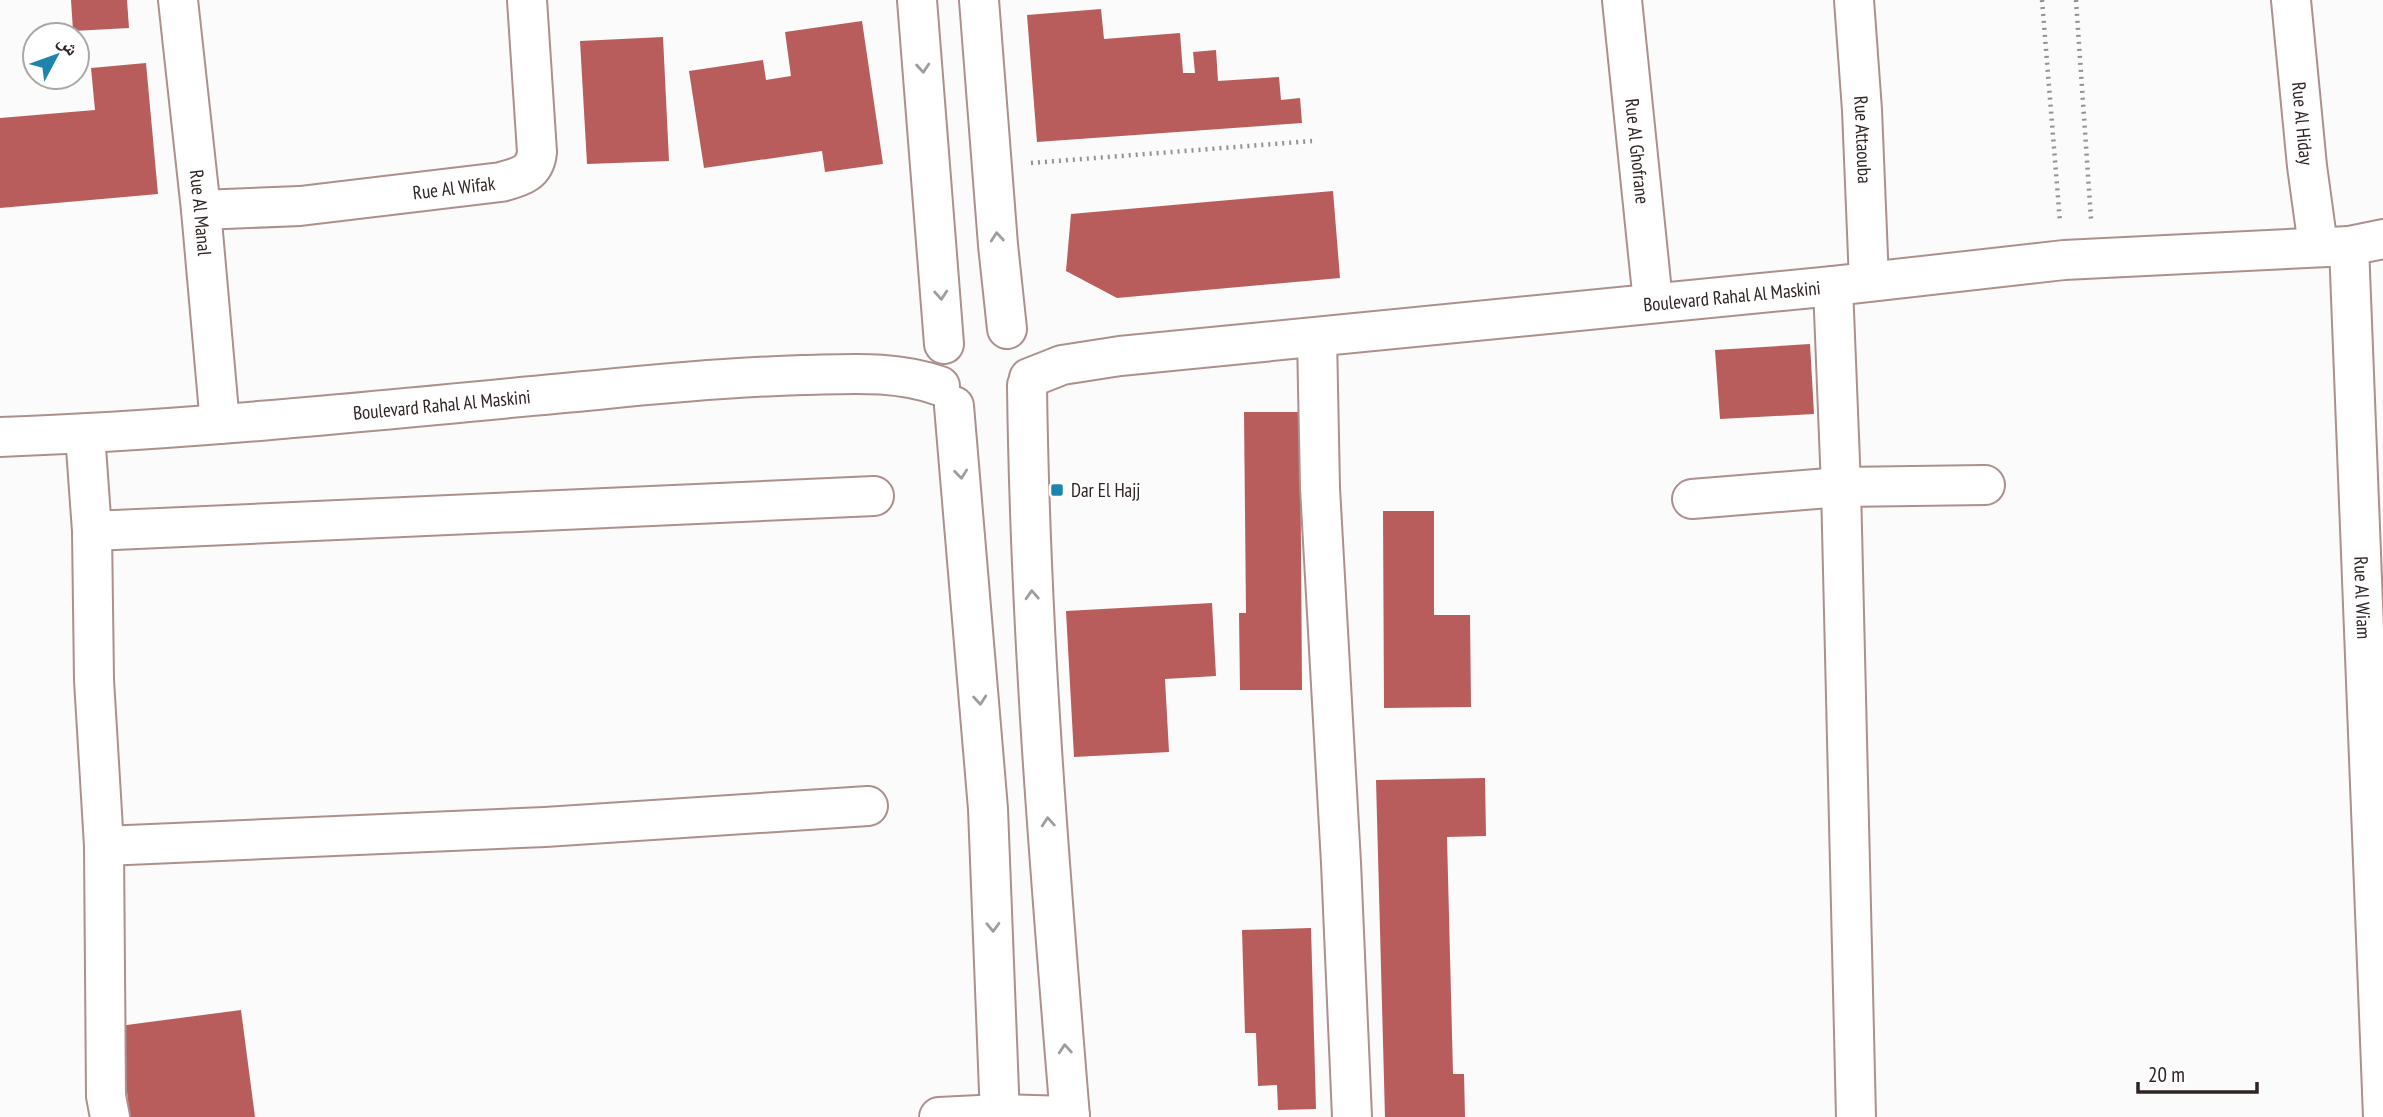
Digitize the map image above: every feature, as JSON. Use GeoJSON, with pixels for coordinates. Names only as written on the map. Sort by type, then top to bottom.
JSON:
{"type":"FeatureCollection","features":[{"type":"Feature","properties":{"kind":"street","name":"Rue Al Manal"},"geometry":{"type":"LineString","coordinates":[[178,0],[220,424]]}},
{"type":"Feature","properties":{"kind":"street","name":"Rue Al Wifak"},"geometry":{"type":"LineString","coordinates":[[201,211],[300,206],[501,182],[522,177],[532,169],[537,152],[527,0]]}},
{"type":"Feature","properties":{"kind":"street"},"geometry":{"type":"LineString","coordinates":[[917,0],[944,373],[966,523],[988,808],[1000,1115]]}},
{"type":"Feature","properties":{"kind":"street"},"geometry":{"type":"LineString","coordinates":[[939,1117],[1070,1116],[1035,654],[1022,362],[992,166],[979,0]]}},
{"type":"Feature","properties":{"kind":"street","name":"Rue Al Ghofrane"},"geometry":{"type":"LineString","coordinates":[[1622,0],[1653,302]]}},
{"type":"Feature","properties":{"kind":"street","name":"Rue Attaouba"},"geometry":{"type":"LineString","coordinates":[[1854,0],[1862,110],[1841,487],[1856,1117]]}},
{"type":"Feature","properties":{"kind":"street","name":"Rue Al Hiday"},"geometry":{"type":"LineString","coordinates":[[2291,0],[2307,166],[2350,244]]}},
{"type":"Feature","properties":{"kind":"street","name":"Boulevard Rahal Al Maskini"},"geometry":{"type":"LineString","coordinates":[[944,373],[962,328],[973,324],[985,323],[1022,362],[1062,365],[1119,356],[2079,260],[2350,244]]}},
{"type":"Feature","properties":{"kind":"street","name":"Rue Al Wiam"},"geometry":{"type":"LineString","coordinates":[[2350,244],[2383,1117]]}},
{"type":"Feature","properties":{"kind":"street"},"geometry":{"type":"LineString","coordinates":[[1318,337],[1320,488],[1342,877],[1352,1117]]}},
{"type":"Feature","properties":{"kind":"street","name":"Boulevard Rahal Al Maskini"},"geometry":{"type":"LineString","coordinates":[[944,373],[977,415],[1002,412],[1021,397],[1022,362]]}},
{"type":"Feature","properties":{"kind":"street","name":"Boulevard Rahal Al Maskini"},"geometry":{"type":"LineString","coordinates":[[0,437],[220,424],[729,377],[944,373]]}},
{"type":"Feature","properties":{"kind":"street"},"geometry":{"type":"LineString","coordinates":[[85,434],[92,531],[94,680],[104,846],[106,1096],[110,1117]]}},
{"type":"Feature","properties":{"kind":"street"},"geometry":{"type":"LineString","coordinates":[[1692,499],[1841,487],[1985,485]]}},
{"type":"Feature","properties":{"kind":"street"},"geometry":{"type":"LineString","coordinates":[[92,531],[874,496]]}},
{"type":"Feature","properties":{"kind":"street"},"geometry":{"type":"LineString","coordinates":[[104,846],[545,827],[868,806]]}},
{"type":"Feature","properties":{"kind":"path"},"geometry":{"type":"LineString","coordinates":[[2042,0],[2079,260]]}},
{"type":"Feature","properties":{"kind":"path"},"geometry":{"type":"LineString","coordinates":[[2076,0],[2079,260]]}},
{"type":"Feature","properties":{"kind":"path"},"geometry":{"type":"LineString","coordinates":[[992,166],[1312,141]]}},
{"type":"Feature","properties":{"kind":"building"},"geometry":{"type":"Polygon","coordinates":[[[71,0],[127,0],[129,28],[91,30],[91,21],[72,21],[71,0]]]}},
{"type":"Feature","properties":{"kind":"building"},"geometry":{"type":"Polygon","coordinates":[[[1101,9],[1104,39],[1180,33],[1183,73],[1195,73],[1193,52],[1216,50],[1218,81],[1279,77],[1281,100],[1300,98],[1302,123],[1037,142],[1027,15],[1101,9]]]}},
{"type":"Feature","properties":{"kind":"building"},"geometry":{"type":"Polygon","coordinates":[[[862,21],[883,164],[825,172],[822,151],[704,168],[689,71],[763,60],[766,80],[791,76],[785,32],[862,21]]]}},
{"type":"Feature","properties":{"kind":"building"},"geometry":{"type":"Polygon","coordinates":[[[663,37],[669,161],[587,164],[580,41],[663,37]]]}},
{"type":"Feature","properties":{"kind":"building"},"geometry":{"type":"Polygon","coordinates":[[[146,63],[158,194],[0,208],[0,118],[95,110],[91,68],[146,63]]]}},
{"type":"Feature","properties":{"kind":"building"},"geometry":{"type":"Polygon","coordinates":[[[1333,191],[1340,278],[1117,298],[1066,271],[1071,214],[1333,191]]]}},
{"type":"Feature","properties":{"kind":"building"},"geometry":{"type":"Polygon","coordinates":[[[1810,344],[1814,414],[1720,419],[1715,350],[1810,344]]]}},
{"type":"Feature","properties":{"kind":"building"},"geometry":{"type":"Polygon","coordinates":[[[1244,412],[1300,412],[1302,690],[1240,690],[1239,613],[1246,613],[1244,412]]]}},
{"type":"Feature","properties":{"kind":"building"},"geometry":{"type":"Polygon","coordinates":[[[1383,511],[1434,511],[1434,615],[1470,615],[1471,707],[1384,708],[1383,511]]]}},
{"type":"Feature","properties":{"kind":"building"},"geometry":{"type":"Polygon","coordinates":[[[1212,603],[1216,676],[1165,679],[1169,752],[1074,757],[1066,611],[1212,603]]]}},
{"type":"Feature","properties":{"kind":"building"},"geometry":{"type":"Polygon","coordinates":[[[1485,778],[1486,836],[1447,837],[1453,1074],[1464,1074],[1465,1117],[1385,1117],[1376,780],[1485,778]]]}},
{"type":"Feature","properties":{"kind":"building"},"geometry":{"type":"Polygon","coordinates":[[[1311,928],[1316,1109],[1278,1110],[1277,1085],[1258,1086],[1256,1033],[1245,1033],[1242,930],[1311,928]]]}},
{"type":"Feature","properties":{"kind":"building"},"geometry":{"type":"Polygon","coordinates":[[[241,1010],[255,1117],[130,1117],[119,1026],[241,1010]]]}},
{"type":"Feature","properties":{"kind":"place","name":"Dar El Hajj"},"geometry":{"type":"Point","coordinates":[1057,490]}}]}
